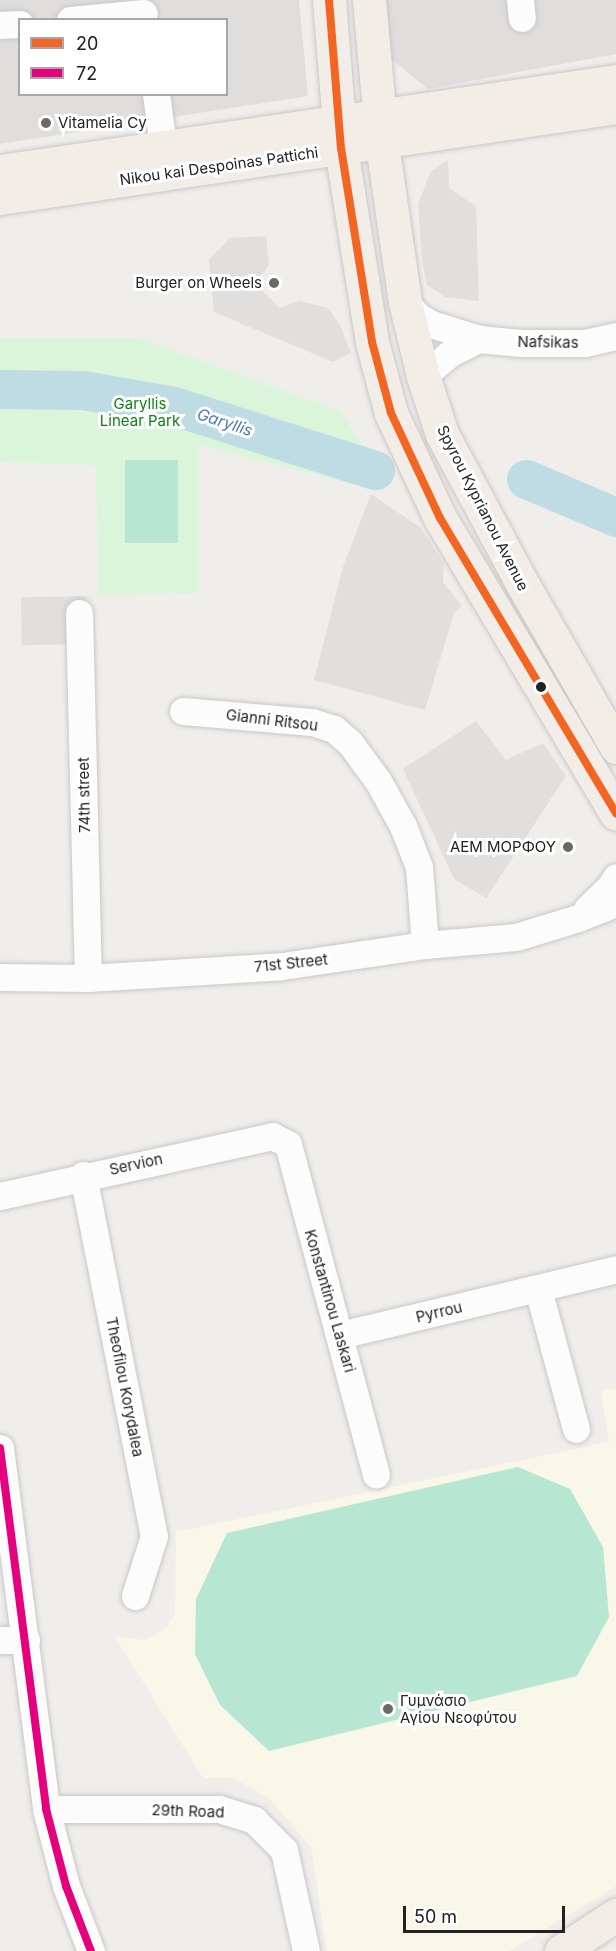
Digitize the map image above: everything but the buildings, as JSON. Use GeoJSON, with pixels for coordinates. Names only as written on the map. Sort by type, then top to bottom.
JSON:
{"type":"FeatureCollection","features":[{"type":"Feature","properties":{"kind":"main road"},"geometry":{"type":"LineString","coordinates":[[329,0],[339,135],[372,342],[391,413],[440,518],[616,813]]}},
{"type":"Feature","properties":{"kind":"main road","name":"Spyrou Kyprianou Avenue"},"geometry":{"type":"LineString","coordinates":[[369,0],[381,130],[405,302],[423,376],[442,434],[523,585],[616,747]]}},
{"type":"Feature","properties":{"kind":"main road","name":"Nikou kai Despoinas Pattichi"},"geometry":{"type":"LineString","coordinates":[[381,130],[616,81]]}},
{"type":"Feature","properties":{"kind":"main road","name":"Nikou kai Despoinas Pattichi"},"geometry":{"type":"LineString","coordinates":[[0,171],[163,146],[339,135],[616,107]]}},
{"type":"Feature","properties":{"kind":"main road","name":"Nikou kai Despoinas Pattichi"},"geometry":{"type":"LineString","coordinates":[[0,198],[339,135]]}},
{"type":"Feature","properties":{"kind":"main road"},"geometry":{"type":"LineString","coordinates":[[561,1951],[616,1915]]}},
{"type":"Feature","properties":{"kind":"street"},"geometry":{"type":"LineString","coordinates":[[87,18],[145,11]]}},
{"type":"Feature","properties":{"kind":"street"},"geometry":{"type":"LineString","coordinates":[[0,25],[18,24]]}},
{"type":"Feature","properties":{"kind":"street"},"geometry":{"type":"LineString","coordinates":[[156,96],[163,146]]}},
{"type":"Feature","properties":{"kind":"street","name":"Nafsikas"},"geometry":{"type":"LineString","coordinates":[[405,302],[419,317],[431,324],[479,339],[585,343],[616,336]]}},
{"type":"Feature","properties":{"kind":"street","name":"Nafsikas"},"geometry":{"type":"LineString","coordinates":[[423,376],[449,354],[479,339]]}},
{"type":"Feature","properties":{"kind":"street","name":"74th street"},"geometry":{"type":"LineString","coordinates":[[79,613],[88,978]]}},
{"type":"Feature","properties":{"kind":"street","name":"Gianni Ritsou"},"geometry":{"type":"LineString","coordinates":[[183,711],[312,722],[334,729],[350,743],[378,781],[403,826],[418,867],[425,945]]}},
{"type":"Feature","properties":{"kind":"street","name":"71st Street"},"geometry":{"type":"LineString","coordinates":[[578,918],[611,886],[616,877]]}},
{"type":"Feature","properties":{"kind":"street","name":"71st Street"},"geometry":{"type":"LineString","coordinates":[[0,977],[88,978],[282,966],[425,945],[516,937],[578,918],[616,903]]}},
{"type":"Feature","properties":{"kind":"street","name":"Servion"},"geometry":{"type":"LineString","coordinates":[[0,1196],[272,1136]]}},
{"type":"Feature","properties":{"kind":"street","name":"Konstantinou Laskari"},"geometry":{"type":"LineString","coordinates":[[272,1136],[288,1144],[312,1241],[340,1335],[376,1474]]}},
{"type":"Feature","properties":{"kind":"street","name":"Theofilou Korydalea"},"geometry":{"type":"LineString","coordinates":[[83,1176],[154,1536],[135,1596]]}},
{"type":"Feature","properties":{"kind":"street","name":"Pyrrou"},"geometry":{"type":"LineString","coordinates":[[340,1335],[616,1269]]}},
{"type":"Feature","properties":{"kind":"street"},"geometry":{"type":"LineString","coordinates":[[538,1289],[576,1429]]}},
{"type":"Feature","properties":{"kind":"street"},"geometry":{"type":"LineString","coordinates":[[0,1448],[13,1640],[46,1809],[66,1886],[91,1951]]}},
{"type":"Feature","properties":{"kind":"street","name":"29th Road"},"geometry":{"type":"LineString","coordinates":[[46,1809],[219,1809],[254,1820],[284,1850],[306,1951]]}},
{"type":"Feature","properties":{"kind":"shaded area"},"geometry":{"type":"Polygon","coordinates":[[[0,0],[299,0],[308,96],[0,144],[0,0]]]}},
{"type":"Feature","properties":{"kind":"shaded area"},"geometry":{"type":"Polygon","coordinates":[[[385,0],[616,0],[616,54],[428,89],[391,59],[385,0]]]}},
{"type":"Feature","properties":{"kind":"shaded area"},"geometry":{"type":"Polygon","coordinates":[[[448,160],[449,188],[476,206],[479,301],[445,297],[427,285],[422,262],[418,204],[431,171],[448,160]]]}},
{"type":"Feature","properties":{"kind":"shaded area"},"geometry":{"type":"Polygon","coordinates":[[[266,236],[269,265],[255,283],[279,308],[300,301],[328,308],[340,325],[351,353],[333,362],[214,312],[209,260],[230,238],[266,236]]]}},
{"type":"Feature","properties":{"kind":"shaded area"},"geometry":{"type":"Polygon","coordinates":[[[371,494],[421,528],[444,564],[443,582],[462,606],[454,613],[425,710],[314,680],[343,567],[371,494]]]}},
{"type":"Feature","properties":{"kind":"shaded area"},"geometry":{"type":"Polygon","coordinates":[[[86,596],[87,644],[22,645],[21,597],[86,596]]]}},
{"type":"Feature","properties":{"kind":"shaded area"},"geometry":{"type":"Polygon","coordinates":[[[476,721],[506,760],[543,743],[566,776],[486,898],[454,879],[403,769],[476,721]]]}},
{"type":"Feature","properties":{"kind":"shaded area","name":"Γυμνάσιο Αγίου Νεοφύτου"},"geometry":{"type":"Polygon","coordinates":[[[616,1388],[616,1886],[509,1951],[327,1951],[311,1847],[269,1798],[233,1778],[203,1778],[115,1637],[147,1640],[167,1627],[175,1613],[176,1532],[609,1442],[601,1391],[616,1388]]]}},
{"type":"Feature","properties":{"kind":"green space","name":"Garyllis Linear Park"},"geometry":{"type":"Polygon","coordinates":[[[0,338],[138,338],[340,411],[371,457],[355,485],[199,445],[199,593],[98,594],[96,465],[0,462],[0,338]]]}},
{"type":"Feature","properties":{"kind":"green space"},"geometry":{"type":"Polygon","coordinates":[[[125,460],[178,460],[178,543],[125,543],[125,460]]]}},
{"type":"Feature","properties":{"kind":"green space"},"geometry":{"type":"Polygon","coordinates":[[[518,1467],[570,1489],[603,1547],[609,1617],[577,1676],[269,1751],[220,1705],[195,1654],[196,1599],[227,1533],[518,1467]]]}},
{"type":"Feature","properties":{"kind":"waterway","name":"Garyllis"},"geometry":{"type":"LineString","coordinates":[[0,389],[83,390],[174,406],[375,470]]}},
{"type":"Feature","properties":{"kind":"waterway","name":"Garyllis"},"geometry":{"type":"LineString","coordinates":[[526,479],[616,517]]}},
{"type":"Feature","properties":{"kind":"transit line","name":"20"},"geometry":{"type":"LineString","coordinates":[[329,0],[341,148],[372,342],[391,413],[440,518],[616,813]]}},
{"type":"Feature","properties":{"kind":"transit line","name":"72"},"geometry":{"type":"LineString","coordinates":[[0,1448],[46,1809],[66,1886],[91,1951]]}},
{"type":"Feature","properties":{"kind":"place","name":"Vitamelia Cy"},"geometry":{"type":"Point","coordinates":[46,123]}},
{"type":"Feature","properties":{"kind":"place","name":"Burger on Wheels"},"geometry":{"type":"Point","coordinates":[274,283]}},
{"type":"Feature","properties":{"kind":"place","name":"ΑΕΜ ΜΟΡΦΟΥ"},"geometry":{"type":"Point","coordinates":[568,847]}},
{"type":"Feature","properties":{"kind":"place","name":"Γυμνάσιο Αγίου Νεοφύτου"},"geometry":{"type":"Point","coordinates":[388,1709]}}]}
